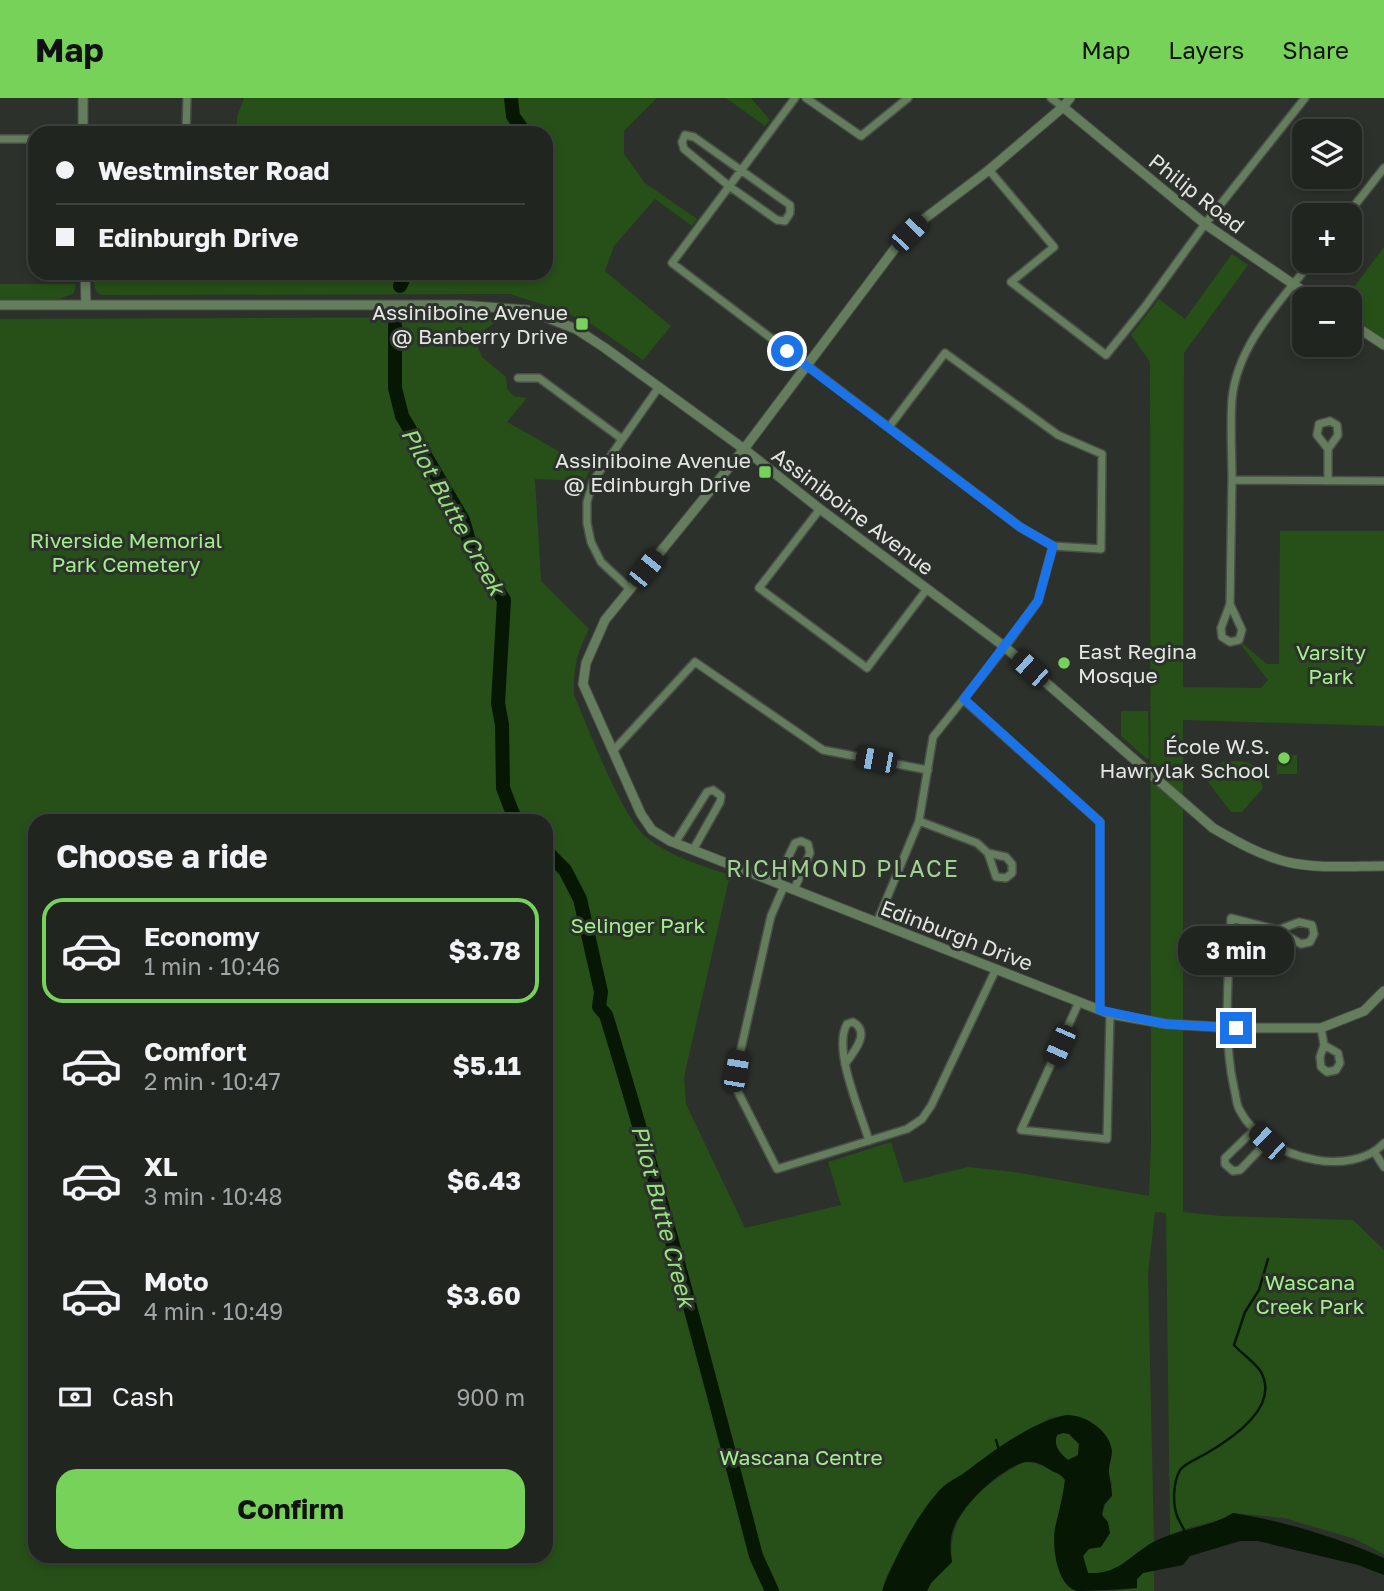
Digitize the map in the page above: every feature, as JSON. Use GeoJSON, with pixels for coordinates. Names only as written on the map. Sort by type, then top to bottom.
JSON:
{"type":"FeatureCollection","features":[{"type":"Feature","properties":{"kind":"street"},"geometry":{"type":"LineString","coordinates":[[83,98],[83,126]]}},
{"type":"Feature","properties":{"kind":"street"},"geometry":{"type":"LineString","coordinates":[[186,126],[187,98]]}},
{"type":"Feature","properties":{"kind":"street"},"geometry":{"type":"LineString","coordinates":[[795,98],[672,263],[1020,527],[1053,546],[1101,550],[1102,454],[1058,435],[945,353],[889,426]]}},
{"type":"Feature","properties":{"kind":"street"},"geometry":{"type":"LineString","coordinates":[[806,98],[861,136],[908,98]]}},
{"type":"Feature","properties":{"kind":"street"},"geometry":{"type":"LineString","coordinates":[[1051,98],[1063,107]]}},
{"type":"Feature","properties":{"kind":"street","name":"Edinburgh Drive"},"geometry":{"type":"LineString","coordinates":[[1070,98],[989,170],[920,222],[899,243],[744,449],[605,621],[586,663],[583,684],[641,814],[652,830],[675,843],[1110,1014],[1166,1024],[1321,1028],[1364,1012],[1384,990]]}},
{"type":"Feature","properties":{"kind":"street"},"geometry":{"type":"LineString","coordinates":[[989,170],[1054,247],[1011,282],[1106,355],[1305,98]]}},
{"type":"Feature","properties":{"kind":"street","name":"Philip Road"},"geometry":{"type":"LineString","coordinates":[[1063,107],[1205,224],[1296,287]]}},
{"type":"Feature","properties":{"kind":"street"},"geometry":{"type":"LineString","coordinates":[[685,135],[694,137],[741,171],[790,205],[790,214],[785,221],[777,220],[729,186],[684,149],[682,142],[685,135]]}},
{"type":"Feature","properties":{"kind":"street"},"geometry":{"type":"LineString","coordinates":[[0,139],[28,139]]}},
{"type":"Feature","properties":{"kind":"street"},"geometry":{"type":"LineString","coordinates":[[1356,203],[1384,168]]}},
{"type":"Feature","properties":{"kind":"street"},"geometry":{"type":"LineString","coordinates":[[1230,604],[1242,630],[1239,640],[1230,642],[1222,637],[1221,628],[1230,604],[1233,398],[1241,363],[1256,335],[1302,273]]}},
{"type":"Feature","properties":{"kind":"street"},"geometry":{"type":"LineString","coordinates":[[85,280],[86,305]]}},
{"type":"Feature","properties":{"kind":"street","name":"Assiniboine Avenue"},"geometry":{"type":"LineString","coordinates":[[0,305],[505,307],[527,310],[576,329],[744,449],[1005,647],[1213,828],[1249,849],[1287,862],[1384,866]]}},
{"type":"Feature","properties":{"kind":"street"},"geometry":{"type":"LineString","coordinates":[[1362,331],[1384,345]]}},
{"type":"Feature","properties":{"kind":"street"},"geometry":{"type":"LineString","coordinates":[[518,379],[539,378],[622,439]]}},
{"type":"Feature","properties":{"kind":"street"},"geometry":{"type":"LineString","coordinates":[[630,589],[601,562],[591,542],[587,502],[593,481],[659,387]]}},
{"type":"Feature","properties":{"kind":"street"},"geometry":{"type":"LineString","coordinates":[[1328,449],[1328,481]]}},
{"type":"Feature","properties":{"kind":"street"},"geometry":{"type":"LineString","coordinates":[[1232,480],[1384,481]]}},
{"type":"Feature","properties":{"kind":"street"},"geometry":{"type":"LineString","coordinates":[[820,509],[759,588],[867,668],[927,589]]}},
{"type":"Feature","properties":{"kind":"street"},"geometry":{"type":"LineString","coordinates":[[877,922],[919,821],[933,737],[1038,601],[1053,546]]}},
{"type":"Feature","properties":{"kind":"street"},"geometry":{"type":"LineString","coordinates":[[613,751],[695,662],[823,750],[928,770]]}},
{"type":"Feature","properties":{"kind":"street"},"geometry":{"type":"LineString","coordinates":[[964,699],[1100,822],[1100,1010]]}},
{"type":"Feature","properties":{"kind":"street"},"geometry":{"type":"LineString","coordinates":[[675,843],[707,792],[713,790],[721,796],[720,802],[693,850]]}},
{"type":"Feature","properties":{"kind":"street"},"geometry":{"type":"LineString","coordinates":[[919,821],[977,843],[988,853]]}},
{"type":"Feature","properties":{"kind":"street"},"geometry":{"type":"LineString","coordinates":[[785,886],[810,853],[808,844],[801,841],[795,843],[785,886],[771,916],[736,1071],[737,1092],[777,1169],[907,1129],[922,1119],[931,1106],[996,969]]}},
{"type":"Feature","properties":{"kind":"street"},"geometry":{"type":"LineString","coordinates":[[1278,930],[1299,922],[1312,925],[1314,934],[1310,942],[1301,944],[1278,930],[1231,918],[1228,1060],[1238,1107],[1254,1130],[1267,1142],[1294,1156],[1333,1163],[1375,1153],[1384,1143]]}},
{"type":"Feature","properties":{"kind":"street"},"geometry":{"type":"LineString","coordinates":[[1079,1002],[1021,1130],[1107,1139],[1110,1014]]}},
{"type":"Feature","properties":{"kind":"street"},"geometry":{"type":"LineString","coordinates":[[845,1064],[856,1051],[862,1031],[858,1024],[853,1022],[847,1024],[843,1030],[845,1064],[869,1141]]}},
{"type":"Feature","properties":{"kind":"street"},"geometry":{"type":"LineString","coordinates":[[1321,1028],[1324,1045]]}},
{"type":"Feature","properties":{"kind":"street"},"geometry":{"type":"LineString","coordinates":[[1254,1130],[1225,1158],[1225,1164],[1233,1171],[1240,1170],[1267,1142]]}},
{"type":"Feature","properties":{"kind":"street"},"geometry":{"type":"LineString","coordinates":[[1375,1153],[1384,1167]]}},
{"type":"Feature","properties":{"kind":"green space"},"geometry":{"type":"Polygon","coordinates":[[[244,98],[657,98],[624,131],[624,154],[645,183],[697,219],[692,226],[655,199],[614,246],[605,271],[671,326],[643,360],[593,325],[557,309],[510,294],[98,293],[94,281],[553,280],[553,126],[237,126],[237,117],[244,98]]]}},
{"type":"Feature","properties":{"kind":"green space"},"geometry":{"type":"Polygon","coordinates":[[[726,98],[751,98],[770,120],[765,126],[726,98]]]}},
{"type":"Feature","properties":{"kind":"green space"},"geometry":{"type":"Polygon","coordinates":[[[1384,247],[1384,339],[1362,325],[1362,287],[1354,287],[1384,247]]]}},
{"type":"Feature","properties":{"kind":"green space"},"geometry":{"type":"Polygon","coordinates":[[[1232,254],[1248,265],[1184,353],[1183,687],[1261,688],[1268,680],[1242,643],[1267,664],[1279,664],[1280,531],[1384,531],[1384,726],[1183,720],[1183,1212],[1221,1216],[1353,1220],[1384,1250],[1384,1554],[1355,1539],[1284,1518],[1233,1513],[1223,1519],[1170,1535],[1166,1213],[1155,1212],[1148,1273],[1154,1542],[1123,1564],[1107,1571],[1088,1573],[1083,1556],[1107,1522],[1102,1515],[1112,1484],[1108,1471],[1112,1450],[1067,1415],[1050,1418],[1021,1435],[938,1491],[887,1575],[882,1591],[0,1591],[0,319],[503,317],[474,337],[482,357],[506,377],[507,389],[514,396],[527,398],[507,422],[590,469],[585,481],[535,479],[541,581],[589,629],[577,661],[574,695],[617,793],[638,828],[666,851],[730,875],[684,1077],[686,1104],[745,1228],[841,1205],[828,1162],[891,1142],[904,1183],[968,1167],[1014,1172],[1149,1196],[1150,362],[1131,335],[1159,299],[1185,319],[1232,254]]]}},
{"type":"Feature","properties":{"kind":"green space"},"geometry":{"type":"Polygon","coordinates":[[[0,284],[76,284],[74,293],[59,299],[0,299],[0,284]]]}},
{"type":"Feature","properties":{"kind":"green space"},"geometry":{"type":"Polygon","coordinates":[[[1121,711],[1148,711],[1149,758],[1121,736],[1121,711]]]}},
{"type":"Feature","properties":{"kind":"green space"},"geometry":{"type":"Polygon","coordinates":[[[1277,755],[1297,755],[1297,774],[1277,774],[1277,755]]]}},
{"type":"Feature","properties":{"kind":"green space"},"geometry":{"type":"Polygon","coordinates":[[[1224,761],[1251,764],[1260,779],[1263,788],[1242,812],[1231,812],[1208,782],[1216,766],[1224,761]]]}},
{"type":"Feature","properties":{"kind":"green space"},"geometry":{"type":"Polygon","coordinates":[[[1069,1434],[1079,1444],[1078,1456],[1068,1460],[1056,1443],[1057,1435],[1069,1434]]]}},
{"type":"Feature","properties":{"kind":"green space"},"geometry":{"type":"Polygon","coordinates":[[[1023,1462],[1047,1467],[1065,1480],[1062,1503],[1064,1582],[1076,1591],[927,1591],[931,1583],[952,1562],[955,1529],[962,1514],[982,1491],[1023,1462]]]}},
{"type":"Feature","properties":{"kind":"green space"},"geometry":{"type":"Polygon","coordinates":[[[1154,1570],[1154,1591],[1114,1591],[1137,1588],[1137,1579],[1143,1573],[1154,1570]]]}},
{"type":"Feature","properties":{"kind":"shaded area"},"geometry":{"type":"Polygon","coordinates":[[[1067,1415],[1089,1421],[1107,1437],[1112,1451],[1109,1471],[1112,1496],[1104,1505],[1102,1515],[1108,1522],[1110,1533],[1101,1547],[1089,1549],[1083,1556],[1088,1573],[1108,1571],[1155,1541],[1215,1522],[1233,1513],[1290,1525],[1366,1550],[1384,1558],[1384,1575],[1358,1565],[1258,1541],[1240,1541],[1190,1556],[1183,1565],[1143,1573],[1137,1579],[1137,1588],[1077,1591],[1064,1581],[1055,1554],[1055,1528],[1065,1480],[1038,1463],[1030,1462],[1003,1473],[984,1488],[967,1507],[952,1534],[952,1562],[931,1583],[927,1591],[882,1591],[906,1539],[940,1489],[1013,1438],[1067,1415]],[[1069,1434],[1057,1435],[1056,1439],[1058,1449],[1068,1460],[1078,1455],[1079,1444],[1069,1434]]]}},
{"type":"Feature","properties":{"kind":"waterway","name":"Pilot Butte Creek"},"geometry":{"type":"LineString","coordinates":[[511,98],[513,116],[520,126]]}},
{"type":"Feature","properties":{"kind":"waterway","name":"Pilot Butte Creek"},"geometry":{"type":"LineString","coordinates":[[400,286],[403,280]]}},
{"type":"Feature","properties":{"kind":"waterway","name":"Pilot Butte Creek"},"geometry":{"type":"LineString","coordinates":[[395,325],[395,388],[402,416],[463,520],[471,548],[504,600],[498,703],[502,725],[503,788],[513,814]]}},
{"type":"Feature","properties":{"kind":"waterway","name":"Pilot Butte Creek"},"geometry":{"type":"LineString","coordinates":[[553,858],[565,870],[580,899],[601,992],[599,1007],[606,1015],[646,1150],[756,1556],[772,1591]]}},
{"type":"Feature","properties":{"kind":"waterway"},"geometry":{"type":"LineString","coordinates":[[1185,1532],[1174,1500],[1180,1470],[1240,1430],[1259,1409],[1264,1397],[1265,1385],[1261,1372],[1234,1345],[1245,1312],[1259,1290],[1268,1259]]}},
{"type":"Feature","properties":{"kind":"waterway"},"geometry":{"type":"LineString","coordinates":[[996,1440],[999,1450]]}},
{"type":"Feature","properties":{"kind":"place","name":"Assiniboine Avenue @ Banberry Drive"},"geometry":{"type":"Point","coordinates":[582,324]}},
{"type":"Feature","properties":{"kind":"place","name":"Assiniboine Avenue @ Edinburgh Drive"},"geometry":{"type":"Point","coordinates":[765,472]}},
{"type":"Feature","properties":{"kind":"place","name":"East Regina Mosque"},"geometry":{"type":"Point","coordinates":[1064,663]}},
{"type":"Feature","properties":{"kind":"place","name":"École W.S. Hawrylak School"},"geometry":{"type":"Point","coordinates":[1284,758]}},
{"type":"Feature","properties":{"kind":"district","name":"RICHMOND PLACE"},"geometry":{"type":"Point","coordinates":[843,868]}},
{"type":"Feature","properties":{"kind":"route"},"geometry":{"type":"LineString","coordinates":[[787,351],[1020,527],[1053,546],[1038,601],[964,699],[1100,822],[1100,1010],[1166,1024],[1236,1028]]}},
{"type":"Feature","properties":{"kind":"park label","name":"Riverside Memorial Park Cemetery"},"geometry":{"type":"Point","coordinates":[126,552]}},
{"type":"Feature","properties":{"kind":"park label","name":"Varsity Park"},"geometry":{"type":"Point","coordinates":[1331,664]}},
{"type":"Feature","properties":{"kind":"park label","name":"Selinger Park"},"geometry":{"type":"Point","coordinates":[638,925]}},
{"type":"Feature","properties":{"kind":"park label","name":"Wascana Creek Park"},"geometry":{"type":"Point","coordinates":[1310,1294]}},
{"type":"Feature","properties":{"kind":"park label","name":"Wascana Centre"},"geometry":{"type":"Point","coordinates":[801,1457]}}]}
